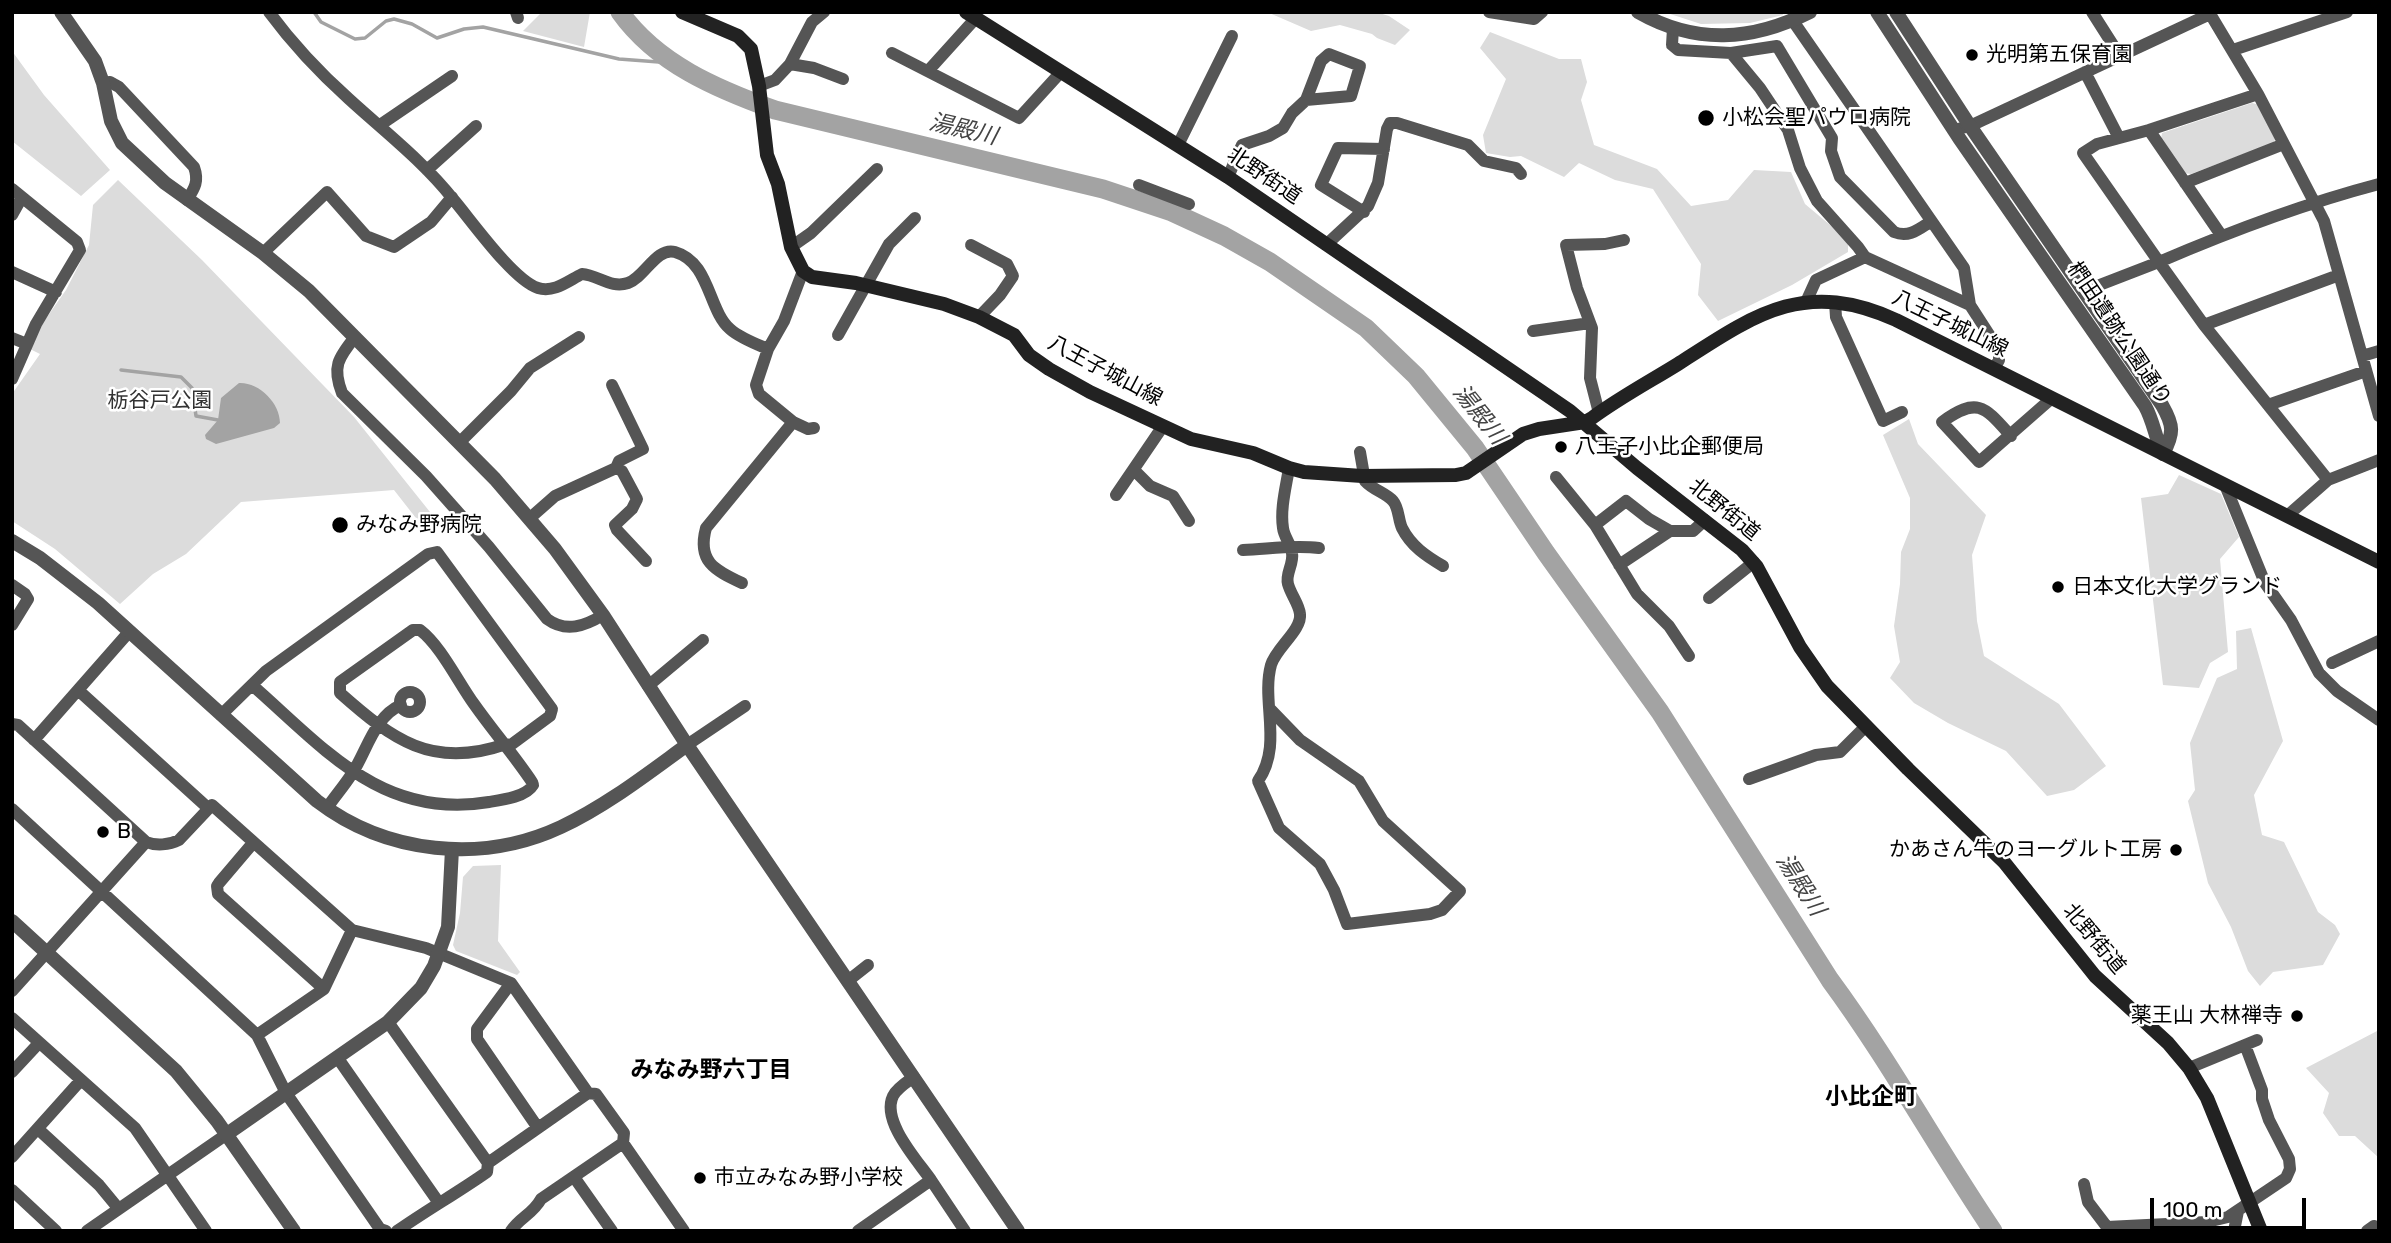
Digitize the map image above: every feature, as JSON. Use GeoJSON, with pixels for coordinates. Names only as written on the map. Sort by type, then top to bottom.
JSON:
{"type":"FeatureCollection","features":[{"type":"Feature","properties":{"kind":"main road"},"geometry":{"type":"LineString","coordinates":[[682,12],[738,36],[752,53],[760,86],[767,155],[778,184],[791,247],[803,271]]}},
{"type":"Feature","properties":{"kind":"main road","name":"北野街道"},"geometry":{"type":"LineString","coordinates":[[971,15],[1228,177],[1585,422],[1637,468],[1742,550],[1754,562],[1812,666],[1834,694],[2004,862],[2095,976],[2168,1043],[2189,1068],[2207,1098],[2244,1206],[2261,1231]]}},
{"type":"Feature","properties":{"kind":"main road","name":"八王子城山線"},"geometry":{"type":"LineString","coordinates":[[803,271],[820,280],[866,286],[944,304],[979,317],[1014,335],[1034,359],[1049,369],[1191,439],[1253,453],[1309,473],[1362,476],[1440,477],[1461,474],[1530,431],[1585,422],[1750,319],[1775,309],[1806,302],[1835,302],[1880,313],[2379,562]]}},
{"type":"Feature","properties":{"kind":"street"},"geometry":{"type":"LineString","coordinates":[[61,12],[95,61],[111,121],[122,143],[187,200],[263,253],[309,291],[530,517],[603,615],[687,745],[1018,1231]]}},
{"type":"Feature","properties":{"kind":"street"},"geometry":{"type":"LineString","coordinates":[[269,12],[348,98],[427,170],[489,245],[531,285],[538,288],[558,287],[582,274],[612,285],[628,284],[640,277],[659,256],[668,252],[677,253],[691,263],[704,278],[728,328],[768,349]]}},
{"type":"Feature","properties":{"kind":"street"},"geometry":{"type":"LineString","coordinates":[[760,86],[775,80],[789,64],[812,22],[824,12]]}},
{"type":"Feature","properties":{"kind":"street"},"geometry":{"type":"LineString","coordinates":[[1489,12],[1534,19],[1542,12]]}},
{"type":"Feature","properties":{"kind":"street"},"geometry":{"type":"LineString","coordinates":[[1638,12],[1673,28],[1727,36],[1766,31],[1810,12]]}},
{"type":"Feature","properties":{"kind":"street","name":"椚田遺跡公園通り"},"geometry":{"type":"LineString","coordinates":[[1877,12],[1954,130],[2145,406],[2151,417],[2155,439],[2163,454]]}},
{"type":"Feature","properties":{"kind":"street","name":"椚田遺跡公園通り"},"geometry":{"type":"LineString","coordinates":[[1896,12],[1970,126],[2168,415],[2172,428],[2171,438],[2163,454]]}},
{"type":"Feature","properties":{"kind":"street"},"geometry":{"type":"LineString","coordinates":[[2092,12],[2120,56]]}},
{"type":"Feature","properties":{"kind":"street"},"geometry":{"type":"LineString","coordinates":[[2233,50],[2347,12]]}},
{"type":"Feature","properties":{"kind":"street"},"geometry":{"type":"LineString","coordinates":[[1954,130],[1970,126],[2210,13],[2258,94],[2324,221],[2379,416]]}},
{"type":"Feature","properties":{"kind":"street"},"geometry":{"type":"LineString","coordinates":[[928,71],[971,15]]}},
{"type":"Feature","properties":{"kind":"street"},"geometry":{"type":"LineString","coordinates":[[1793,21],[1964,268],[1970,305],[1999,350],[1999,360],[1994,369]]}},
{"type":"Feature","properties":{"kind":"street"},"geometry":{"type":"LineString","coordinates":[[1673,28],[1672,45],[1678,50],[1731,52],[1776,46],[1832,138],[1831,151],[1840,177],[1894,232],[1901,235],[1912,233],[1930,222]]}},
{"type":"Feature","properties":{"kind":"street"},"geometry":{"type":"LineString","coordinates":[[1178,145],[1232,36]]}},
{"type":"Feature","properties":{"kind":"street"},"geometry":{"type":"LineString","coordinates":[[892,52],[1019,118],[1060,72]]}},
{"type":"Feature","properties":{"kind":"street"},"geometry":{"type":"LineString","coordinates":[[1731,52],[1760,88],[1788,130],[1800,168],[1812,194],[1865,257],[1970,305]]}},
{"type":"Feature","properties":{"kind":"street"},"geometry":{"type":"LineString","coordinates":[[1228,177],[1242,145],[1283,128],[1292,113],[1306,100],[1321,61],[1329,54],[1360,66],[1351,96],[1306,100]]}},
{"type":"Feature","properties":{"kind":"street"},"geometry":{"type":"LineString","coordinates":[[789,64],[814,68],[843,79]]}},
{"type":"Feature","properties":{"kind":"street"},"geometry":{"type":"LineString","coordinates":[[2085,72],[2119,138]]}},
{"type":"Feature","properties":{"kind":"street"},"geometry":{"type":"LineString","coordinates":[[380,125],[452,76]]}},
{"type":"Feature","properties":{"kind":"street"},"geometry":{"type":"LineString","coordinates":[[103,83],[110,82],[119,87],[194,167],[196,186],[187,200]]}},
{"type":"Feature","properties":{"kind":"street"},"geometry":{"type":"LineString","coordinates":[[2258,94],[2097,144],[2083,153],[2204,325],[2328,480]]}},
{"type":"Feature","properties":{"kind":"street"},"geometry":{"type":"LineString","coordinates":[[1327,244],[1364,212],[1378,183],[1390,123],[1468,145],[1484,161],[1516,168],[1521,174]]}},
{"type":"Feature","properties":{"kind":"street"},"geometry":{"type":"LineString","coordinates":[[427,170],[476,126]]}},
{"type":"Feature","properties":{"kind":"street"},"geometry":{"type":"LineString","coordinates":[[2149,130],[2221,235]]}},
{"type":"Feature","properties":{"kind":"street"},"geometry":{"type":"LineString","coordinates":[[2185,183],[2284,144]]}},
{"type":"Feature","properties":{"kind":"street"},"geometry":{"type":"LineString","coordinates":[[1364,212],[1321,185],[1338,148],[1384,149]]}},
{"type":"Feature","properties":{"kind":"street"},"geometry":{"type":"LineString","coordinates":[[791,247],[811,233],[877,169]]}},
{"type":"Feature","properties":{"kind":"street"},"geometry":{"type":"LineString","coordinates":[[2084,291],[2221,235],[2314,201],[2379,184]]}},
{"type":"Feature","properties":{"kind":"street"},"geometry":{"type":"LineString","coordinates":[[1139,185],[1189,204]]}},
{"type":"Feature","properties":{"kind":"street"},"geometry":{"type":"LineString","coordinates":[[263,253],[327,192],[366,236],[394,247],[431,222],[452,197]]}},
{"type":"Feature","properties":{"kind":"street"},"geometry":{"type":"LineString","coordinates":[[12,215],[17,193],[79,245],[78,254],[36,324],[12,379]]}},
{"type":"Feature","properties":{"kind":"street"},"geometry":{"type":"LineString","coordinates":[[838,335],[889,244],[915,218]]}},
{"type":"Feature","properties":{"kind":"street"},"geometry":{"type":"LineString","coordinates":[[1599,413],[1590,378],[1590,323],[1577,288],[1566,245],[1605,244],[1623,240]]}},
{"type":"Feature","properties":{"kind":"street"},"geometry":{"type":"LineString","coordinates":[[971,245],[1007,264],[1013,276],[1000,295],[979,317]]}},
{"type":"Feature","properties":{"kind":"street"},"geometry":{"type":"LineString","coordinates":[[1806,302],[1816,280],[1865,257]]}},
{"type":"Feature","properties":{"kind":"street"},"geometry":{"type":"LineString","coordinates":[[803,271],[784,321],[768,349],[756,385],[759,394],[793,422],[808,429],[814,428]]}},
{"type":"Feature","properties":{"kind":"street"},"geometry":{"type":"LineString","coordinates":[[12,272],[57,292]]}},
{"type":"Feature","properties":{"kind":"street"},"geometry":{"type":"LineString","coordinates":[[2204,325],[2339,275]]}},
{"type":"Feature","properties":{"kind":"street"},"geometry":{"type":"LineString","coordinates":[[1835,302],[1836,317],[1883,421],[1902,412]]}},
{"type":"Feature","properties":{"kind":"street"},"geometry":{"type":"LineString","coordinates":[[1533,331],[1590,323]]}},
{"type":"Feature","properties":{"kind":"street"},"geometry":{"type":"LineString","coordinates":[[355,337],[343,351],[336,367],[337,381],[342,393],[444,496],[547,619],[554,624],[574,628],[587,625],[603,615]]}},
{"type":"Feature","properties":{"kind":"street"},"geometry":{"type":"LineString","coordinates":[[12,338],[27,344]]}},
{"type":"Feature","properties":{"kind":"street"},"geometry":{"type":"LineString","coordinates":[[459,443],[530,368],[579,338]]}},
{"type":"Feature","properties":{"kind":"street"},"geometry":{"type":"LineString","coordinates":[[2362,356],[2379,351]]}},
{"type":"Feature","properties":{"kind":"street"},"geometry":{"type":"LineString","coordinates":[[2269,405],[2366,371]]}},
{"type":"Feature","properties":{"kind":"street"},"geometry":{"type":"LineString","coordinates":[[530,517],[555,496],[616,468],[620,461],[643,449],[612,385]]}},
{"type":"Feature","properties":{"kind":"street"},"geometry":{"type":"LineString","coordinates":[[2011,436],[1987,409],[1970,406],[1942,422],[1979,462],[2011,436],[2052,398]]}},
{"type":"Feature","properties":{"kind":"street"},"geometry":{"type":"LineString","coordinates":[[742,583],[711,564],[704,555],[702,543],[706,528],[793,422]]}},
{"type":"Feature","properties":{"kind":"street"},"geometry":{"type":"LineString","coordinates":[[1116,495],[1163,426]]}},
{"type":"Feature","properties":{"kind":"street"},"geometry":{"type":"LineString","coordinates":[[1360,452],[1362,476],[1369,485],[1392,499],[1401,527],[1422,554],[1443,566]]}},
{"type":"Feature","properties":{"kind":"street"},"geometry":{"type":"LineString","coordinates":[[2287,516],[2328,480],[2379,460]]}},
{"type":"Feature","properties":{"kind":"street"},"geometry":{"type":"LineString","coordinates":[[616,468],[622,471],[637,499],[632,509],[615,525],[646,561]]}},
{"type":"Feature","properties":{"kind":"street"},"geometry":{"type":"LineString","coordinates":[[1271,710],[1300,740],[1359,781],[1383,821],[1460,891],[1442,909],[1430,914],[1347,924],[1335,890],[1321,864],[1279,828],[1271,807],[1258,786],[1258,781],[1265,772],[1272,727],[1269,684],[1271,665],[1278,649],[1300,618],[1288,584],[1293,555],[1283,529],[1289,468]]}},
{"type":"Feature","properties":{"kind":"street"},"geometry":{"type":"LineString","coordinates":[[1134,470],[1150,486],[1173,496],[1189,521]]}},
{"type":"Feature","properties":{"kind":"street"},"geometry":{"type":"LineString","coordinates":[[1556,477],[1594,525],[1637,594],[1669,626],[1689,656]]}},
{"type":"Feature","properties":{"kind":"street"},"geometry":{"type":"LineString","coordinates":[[2225,485],[2265,583],[2291,621],[2319,673],[2354,705],[2379,720]]}},
{"type":"Feature","properties":{"kind":"street"},"geometry":{"type":"LineString","coordinates":[[1594,525],[1626,500],[1648,519],[1670,531],[1693,531],[1705,520]]}},
{"type":"Feature","properties":{"kind":"street"},"geometry":{"type":"LineString","coordinates":[[1619,565],[1670,531]]}},
{"type":"Feature","properties":{"kind":"street"},"geometry":{"type":"LineString","coordinates":[[1243,550],[1298,545],[1318,548]]}},
{"type":"Feature","properties":{"kind":"street"},"geometry":{"type":"LineString","coordinates":[[14,546],[72,582],[327,808],[368,831],[413,845],[453,849],[499,846],[562,827],[605,802],[744,706]]}},
{"type":"Feature","properties":{"kind":"street"},"geometry":{"type":"LineString","coordinates":[[221,715],[266,671],[428,554],[438,552],[552,709],[550,716],[507,746],[469,753],[433,751],[406,742],[378,726],[340,693],[338,685],[412,630],[423,632],[507,746],[532,782],[531,789],[505,799],[474,805],[451,805],[413,799],[383,789],[353,773],[252,685]]}},
{"type":"Feature","properties":{"kind":"street"},"geometry":{"type":"LineString","coordinates":[[1709,598],[1754,562]]}},
{"type":"Feature","properties":{"kind":"street"},"geometry":{"type":"LineString","coordinates":[[12,585],[28,599],[12,625]]}},
{"type":"Feature","properties":{"kind":"street"},"geometry":{"type":"LineString","coordinates":[[34,740],[130,632]]}},
{"type":"Feature","properties":{"kind":"street"},"geometry":{"type":"LineString","coordinates":[[648,686],[703,640]]}},
{"type":"Feature","properties":{"kind":"street"},"geometry":{"type":"LineString","coordinates":[[2332,663],[2379,641]]}},
{"type":"Feature","properties":{"kind":"street"},"geometry":{"type":"LineString","coordinates":[[78,690],[208,808]]}},
{"type":"Feature","properties":{"kind":"street"},"geometry":{"type":"LineString","coordinates":[[327,808],[353,773],[378,726],[388,713],[401,705]]}},
{"type":"Feature","properties":{"kind":"street"},"geometry":{"type":"LineString","coordinates":[[12,724],[18,725],[146,842],[152,845],[179,840],[212,805],[352,930],[426,948],[511,984],[588,1093]]}},
{"type":"Feature","properties":{"kind":"street"},"geometry":{"type":"LineString","coordinates":[[1749,779],[1816,755],[1840,752],[1866,726]]}},
{"type":"Feature","properties":{"kind":"street"},"geometry":{"type":"LineString","coordinates":[[12,809],[257,1035],[286,1093],[380,1229],[386,1231]]}},
{"type":"Feature","properties":{"kind":"street"},"geometry":{"type":"LineString","coordinates":[[12,990],[146,842]]}},
{"type":"Feature","properties":{"kind":"street"},"geometry":{"type":"LineString","coordinates":[[253,843],[219,883],[218,894],[324,989]]}},
{"type":"Feature","properties":{"kind":"street"},"geometry":{"type":"LineString","coordinates":[[87,1231],[388,1021],[421,988],[439,954],[450,915],[453,849]]}},
{"type":"Feature","properties":{"kind":"street"},"geometry":{"type":"LineString","coordinates":[[12,920],[176,1071],[226,1134],[294,1231]]}},
{"type":"Feature","properties":{"kind":"street"},"geometry":{"type":"LineString","coordinates":[[257,1035],[324,989],[352,930]]}},
{"type":"Feature","properties":{"kind":"street"},"geometry":{"type":"LineString","coordinates":[[849,980],[868,965]]}},
{"type":"Feature","properties":{"kind":"street"},"geometry":{"type":"LineString","coordinates":[[511,984],[477,1029],[477,1039],[538,1128]]}},
{"type":"Feature","properties":{"kind":"street"},"geometry":{"type":"LineString","coordinates":[[12,1017],[135,1128],[167,1174],[199,1228]]}},
{"type":"Feature","properties":{"kind":"street"},"geometry":{"type":"LineString","coordinates":[[388,1021],[488,1163],[487,1171],[446,1201],[397,1231]]}},
{"type":"Feature","properties":{"kind":"street"},"geometry":{"type":"LineString","coordinates":[[12,1072],[39,1042]]}},
{"type":"Feature","properties":{"kind":"street"},"geometry":{"type":"LineString","coordinates":[[2084,1184],[2088,1202],[2106,1227],[2131,1228],[2207,1222],[2228,1217],[2286,1178],[2290,1159],[2269,1120],[2251,1043],[2189,1068]]}},
{"type":"Feature","properties":{"kind":"street"},"geometry":{"type":"LineString","coordinates":[[337,1057],[439,1203]]}},
{"type":"Feature","properties":{"kind":"street"},"geometry":{"type":"LineString","coordinates":[[914,1077],[893,1096],[891,1115],[896,1130],[965,1231]]}},
{"type":"Feature","properties":{"kind":"street"},"geometry":{"type":"LineString","coordinates":[[12,1157],[81,1080]]}},
{"type":"Feature","properties":{"kind":"street"},"geometry":{"type":"LineString","coordinates":[[488,1163],[588,1093],[596,1094],[624,1133],[623,1143],[684,1231]]}},
{"type":"Feature","properties":{"kind":"street"},"geometry":{"type":"LineString","coordinates":[[38,1129],[99,1185],[118,1209]]}},
{"type":"Feature","properties":{"kind":"street"},"geometry":{"type":"LineString","coordinates":[[511,1231],[515,1224],[535,1210],[541,1199],[623,1143]]}},
{"type":"Feature","properties":{"kind":"street"},"geometry":{"type":"LineString","coordinates":[[574,1177],[612,1231]]}},
{"type":"Feature","properties":{"kind":"street"},"geometry":{"type":"LineString","coordinates":[[867,1228],[930,1180]]}},
{"type":"Feature","properties":{"kind":"street"},"geometry":{"type":"LineString","coordinates":[[12,1190],[56,1231]]}},
{"type":"Feature","properties":{"kind":"street"},"geometry":{"type":"LineString","coordinates":[[2234,1231],[2244,1206]]}},
{"type":"Feature","properties":{"kind":"green space"},"geometry":{"type":"Polygon","coordinates":[[[542,12],[590,12],[584,47],[523,31],[542,12]]]}},
{"type":"Feature","properties":{"kind":"green space"},"geometry":{"type":"Polygon","coordinates":[[[1267,12],[1376,12],[1389,16],[1410,30],[1395,45],[1372,34],[1340,25],[1311,31],[1267,12]]]}},
{"type":"Feature","properties":{"kind":"green space"},"geometry":{"type":"Polygon","coordinates":[[[1664,12],[1782,12],[1783,15],[1750,23],[1701,24],[1664,12]]]}},
{"type":"Feature","properties":{"kind":"green space"},"geometry":{"type":"Polygon","coordinates":[[[1490,32],[1559,59],[1581,59],[1587,82],[1581,100],[1594,145],[1657,169],[1691,206],[1728,200],[1754,170],[1791,172],[1805,204],[1848,240],[1848,252],[1792,285],[1718,321],[1698,295],[1701,264],[1653,189],[1615,180],[1579,163],[1564,177],[1521,156],[1486,153],[1483,135],[1506,79],[1480,48],[1490,32]]]}},
{"type":"Feature","properties":{"kind":"green space"},"geometry":{"type":"Polygon","coordinates":[[[12,51],[44,95],[110,170],[81,196],[12,141],[12,51]]]}},
{"type":"Feature","properties":{"kind":"green space"},"geometry":{"type":"Polygon","coordinates":[[[2252,103],[2260,105],[2276,138],[2273,143],[2191,174],[2184,173],[2161,139],[2162,133],[2252,103]]]}},
{"type":"Feature","properties":{"kind":"green space","name":"栃谷戸公園"},"geometry":{"type":"Polygon","coordinates":[[[118,180],[202,260],[354,417],[438,522],[426,531],[394,490],[241,502],[186,554],[153,574],[120,604],[55,549],[12,521],[12,394],[40,354],[30,349],[40,327],[66,290],[89,245],[93,205],[118,180]]]}},
{"type":"Feature","properties":{"kind":"green space"},"geometry":{"type":"Polygon","coordinates":[[[1909,419],[1918,444],[1986,515],[1972,555],[1977,621],[1984,656],[2059,704],[2106,766],[2074,790],[2047,796],[2006,751],[1914,703],[1890,678],[1900,662],[1894,626],[1901,552],[1910,529],[1910,498],[1883,435],[1909,419]]]}},
{"type":"Feature","properties":{"kind":"green space"},"geometry":{"type":"Polygon","coordinates":[[[2179,475],[2221,494],[2239,537],[2220,559],[2228,652],[2210,663],[2199,688],[2163,685],[2141,498],[2168,494],[2179,475]]]}},
{"type":"Feature","properties":{"kind":"green space"},"geometry":{"type":"Polygon","coordinates":[[[2251,628],[2283,741],[2254,795],[2262,835],[2284,842],[2318,912],[2335,925],[2340,934],[2323,965],[2273,972],[2260,986],[2248,971],[2231,927],[2208,883],[2188,801],[2195,790],[2190,743],[2217,678],[2237,669],[2236,631],[2251,628]]]}},
{"type":"Feature","properties":{"kind":"green space"},"geometry":{"type":"Polygon","coordinates":[[[501,865],[498,941],[520,972],[517,975],[456,951],[453,945],[460,913],[463,877],[473,866],[501,865]]]}},
{"type":"Feature","properties":{"kind":"green space"},"geometry":{"type":"Polygon","coordinates":[[[2379,1030],[2379,1158],[2355,1136],[2339,1136],[2323,1113],[2329,1093],[2306,1068],[2379,1030]]]}},
{"type":"Feature","properties":{"kind":"shaded area"},"geometry":{"type":"Polygon","coordinates":[[[239,383],[254,386],[267,395],[276,408],[280,423],[274,428],[216,444],[206,439],[205,435],[218,420],[221,398],[239,383]]]}},
{"type":"Feature","properties":{"kind":"waterway"},"geometry":{"type":"LineString","coordinates":[[314,12],[321,22],[355,39],[365,38],[386,21],[394,19],[412,24],[437,38],[464,29],[483,27],[619,59],[672,63]]}},
{"type":"Feature","properties":{"kind":"waterway","name":"湯殿川"},"geometry":{"type":"LineString","coordinates":[[620,12],[652,46],[690,73],[775,110],[1103,189],[1172,212],[1224,236],[1270,262],[1366,328],[1416,376],[1475,448],[1546,553],[1660,712],[1993,1231]]}},
{"type":"Feature","properties":{"kind":"waterway"},"geometry":{"type":"LineString","coordinates":[[121,370],[181,377],[192,388],[196,416],[218,420]]}},
{"type":"Feature","properties":{"kind":"place","name":"光明第五保育園"},"geometry":{"type":"Point","coordinates":[1972,55]}},
{"type":"Feature","properties":{"kind":"place","name":"小松会聖パウロ病院"},"geometry":{"type":"Point","coordinates":[1706,118]}},
{"type":"Feature","properties":{"kind":"place","name":"八王子小比企郵便局"},"geometry":{"type":"Point","coordinates":[1561,447]}},
{"type":"Feature","properties":{"kind":"place","name":"みなみ野病院"},"geometry":{"type":"Point","coordinates":[340,525]}},
{"type":"Feature","properties":{"kind":"place","name":"日本文化大学グランド"},"geometry":{"type":"Point","coordinates":[2058,587]}},
{"type":"Feature","properties":{"kind":"place","name":"B"},"geometry":{"type":"Point","coordinates":[103,832]}},
{"type":"Feature","properties":{"kind":"place","name":"かあさん牛のヨーグルト工房"},"geometry":{"type":"Point","coordinates":[2176,850]}},
{"type":"Feature","properties":{"kind":"place","name":"薬王山 大林禅寺"},"geometry":{"type":"Point","coordinates":[2297,1016]}},
{"type":"Feature","properties":{"kind":"place","name":"市立みなみ野小学校"},"geometry":{"type":"Point","coordinates":[700,1178]}},
{"type":"Feature","properties":{"kind":"district","name":"みなみ野六丁目"},"geometry":{"type":"Point","coordinates":[711,1070]}},
{"type":"Feature","properties":{"kind":"district","name":"小比企町"},"geometry":{"type":"Point","coordinates":[1871,1097]}}]}
